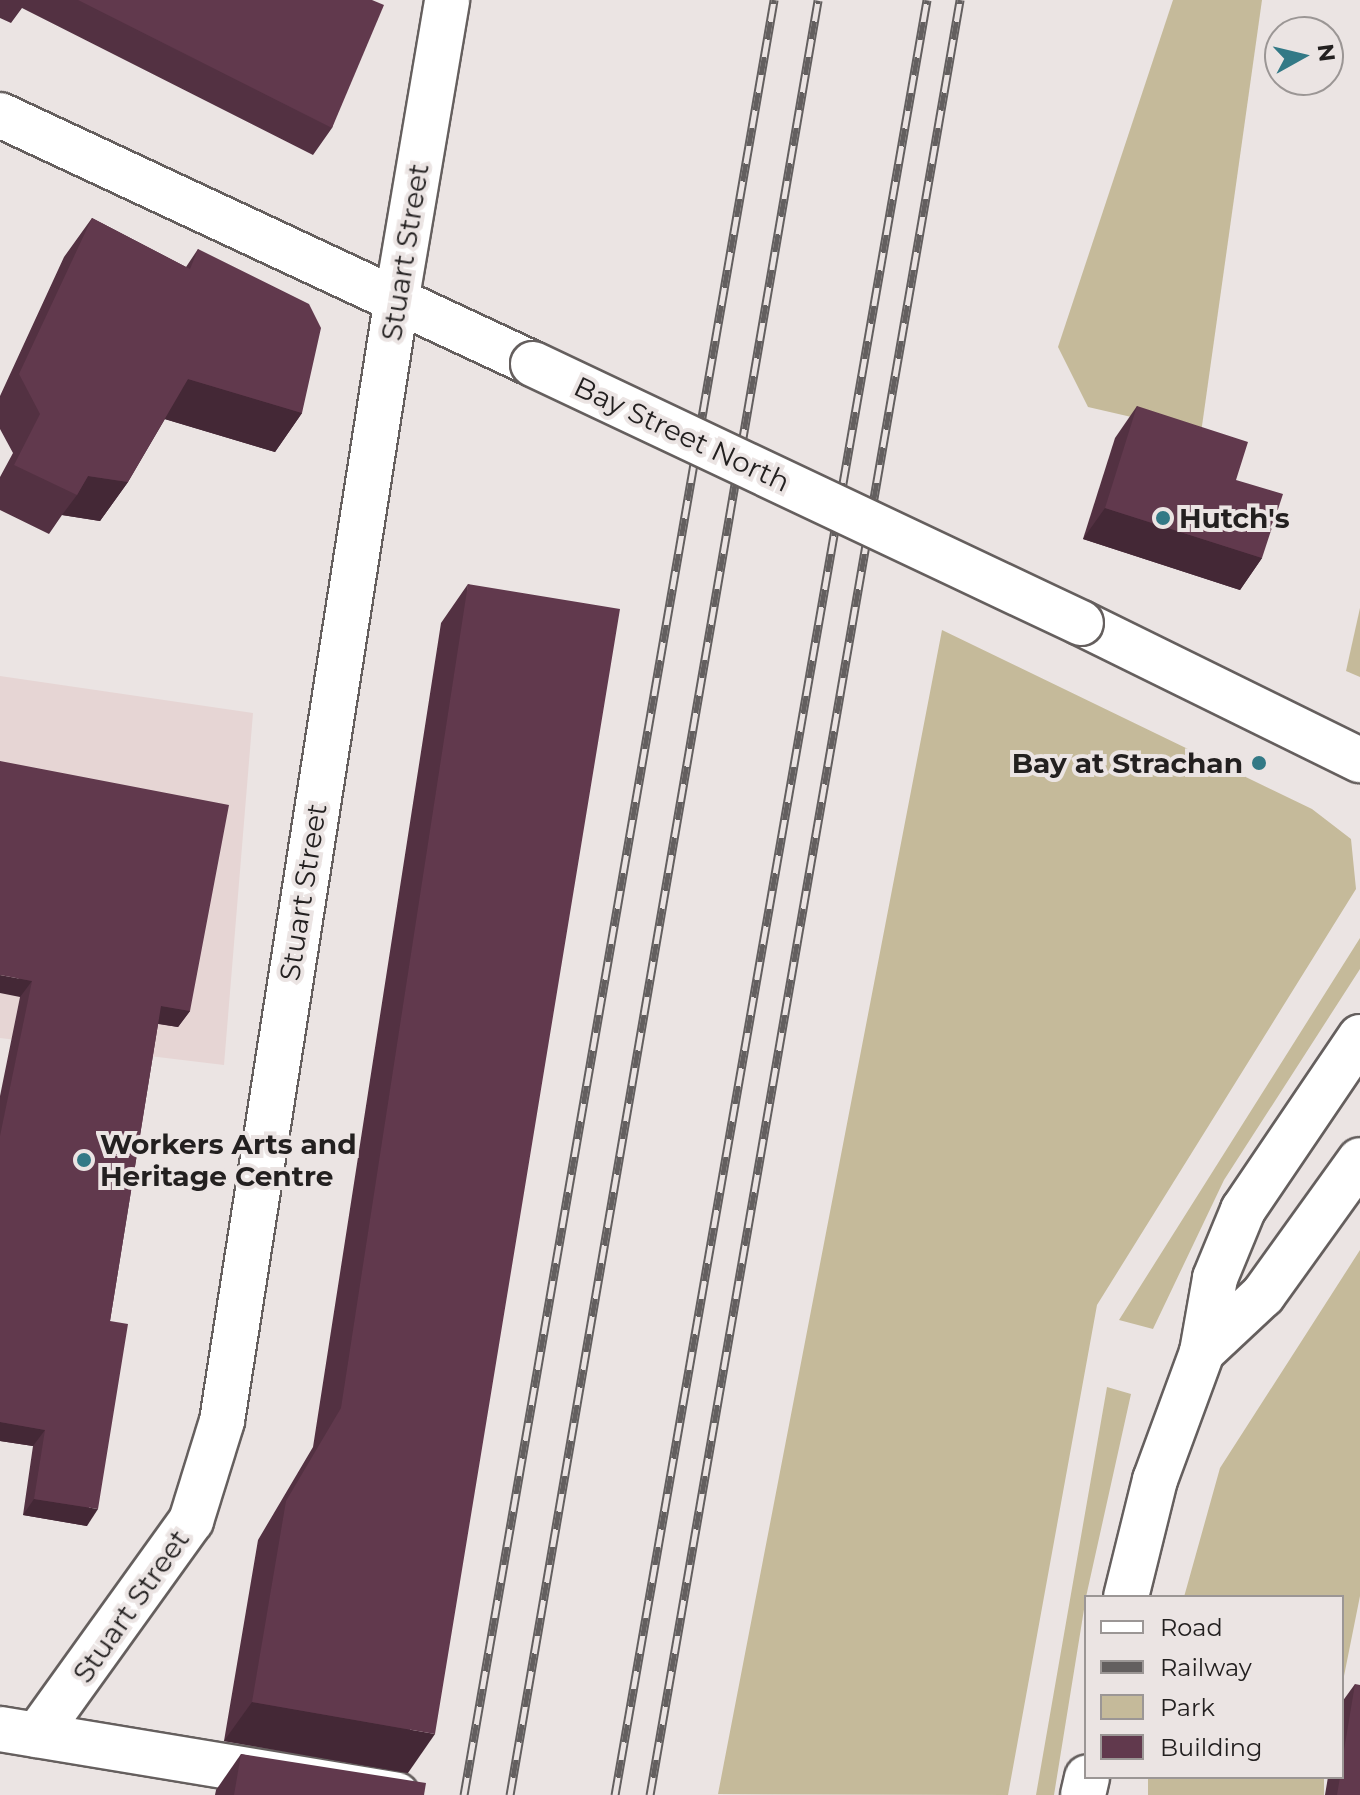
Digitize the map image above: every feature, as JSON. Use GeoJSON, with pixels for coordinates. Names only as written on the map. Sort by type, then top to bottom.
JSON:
{"type":"FeatureCollection","features":[{"type":"Feature","properties":{"kind":"street","name":"Stuart Street"},"geometry":{"type":"LineString","coordinates":[[19,1732],[191,1521],[222,1421],[397,297],[447,0]]}},
{"type":"Feature","properties":{"kind":"street","name":"Bay Street North"},"geometry":{"type":"LineString","coordinates":[[0,115],[397,297],[1081,623],[1360,760]]}},
{"type":"Feature","properties":{"kind":"street"},"geometry":{"type":"LineString","coordinates":[[1126,1595],[1155,1480],[1202,1352],[1215,1278],[1243,1210],[1360,1037]]}},
{"type":"Feature","properties":{"kind":"street"},"geometry":{"type":"LineString","coordinates":[[1202,1352],[1263,1295],[1360,1160]]}},
{"type":"Feature","properties":{"kind":"street"},"geometry":{"type":"LineString","coordinates":[[19,1732],[397,1795]]}},
{"type":"Feature","properties":{"kind":"shaded area"},"geometry":{"type":"Polygon","coordinates":[[[0,676],[253,713],[224,1065],[0,1038],[0,676]]]}},
{"type":"Feature","properties":{"kind":"green space"},"geometry":{"type":"Polygon","coordinates":[[[1173,0],[1262,0],[1201,433],[1088,407],[1058,347],[1173,0]]]}},
{"type":"Feature","properties":{"kind":"green space"},"geometry":{"type":"Polygon","coordinates":[[[1360,608],[1360,677],[1346,671],[1360,608]]]}},
{"type":"Feature","properties":{"kind":"green space"},"geometry":{"type":"Polygon","coordinates":[[[942,630],[1312,809],[1351,839],[1356,889],[1097,1305],[1008,1795],[718,1794],[942,630]]]}},
{"type":"Feature","properties":{"kind":"green space"},"geometry":{"type":"Polygon","coordinates":[[[1360,938],[1360,969],[1224,1180],[1153,1329],[1119,1320],[1360,938]]]}},
{"type":"Feature","properties":{"kind":"green space"},"geometry":{"type":"Polygon","coordinates":[[[1360,1250],[1360,1596],[1344,1676],[1344,1595],[1185,1595],[1220,1468],[1360,1250]]]}},
{"type":"Feature","properties":{"kind":"green space"},"geometry":{"type":"Polygon","coordinates":[[[1107,1387],[1131,1394],[1084,1595],[1054,1795],[1036,1795],[1107,1387]]]}},
{"type":"Feature","properties":{"kind":"green space"},"geometry":{"type":"Polygon","coordinates":[[[1148,1779],[1324,1779],[1324,1795],[1148,1795],[1148,1779]]]}},
{"type":"Feature","properties":{"kind":"building"},"geometry":{"type":"Polygon","coordinates":[[[78,0],[372,0],[384,5],[332,128],[78,0]]]}},
{"type":"Feature","properties":{"kind":"building"},"geometry":{"type":"Polygon","coordinates":[[[92,218],[190,269],[198,249],[309,304],[321,328],[302,413],[188,379],[128,482],[88,476],[77,495],[14,465],[40,414],[19,374],[92,218]]]}},
{"type":"Feature","properties":{"kind":"building"},"geometry":{"type":"Polygon","coordinates":[[[1137,406],[1248,442],[1236,480],[1283,494],[1262,558],[1105,508],[1137,406]]]}},
{"type":"Feature","properties":{"kind":"building"},"geometry":{"type":"Polygon","coordinates":[[[468,584],[620,609],[435,1734],[252,1702],[286,1501],[341,1408],[468,584]]]}},
{"type":"Feature","properties":{"kind":"building"},"geometry":{"type":"Polygon","coordinates":[[[0,761],[229,805],[190,1011],[161,1006],[110,1321],[128,1324],[98,1509],[34,1499],[45,1430],[0,1422],[0,1136],[32,981],[0,975],[0,761]]]}},
{"type":"Feature","properties":{"kind":"building"},"geometry":{"type":"Polygon","coordinates":[[[1355,1684],[1360,1685],[1360,1795],[1337,1795],[1340,1779],[1344,1779],[1344,1750],[1355,1684]]]}},
{"type":"Feature","properties":{"kind":"building"},"geometry":{"type":"Polygon","coordinates":[[[241,1754],[426,1783],[424,1795],[234,1795],[241,1754]]]}},
{"type":"Feature","properties":{"kind":"railway"},"geometry":{"type":"LineString","coordinates":[[464,1795],[774,0]]}},
{"type":"Feature","properties":{"kind":"railway"},"geometry":{"type":"LineString","coordinates":[[510,1795],[818,0]]}},
{"type":"Feature","properties":{"kind":"railway"},"geometry":{"type":"LineString","coordinates":[[615,1795],[927,0]]}},
{"type":"Feature","properties":{"kind":"railway"},"geometry":{"type":"LineString","coordinates":[[650,1795],[960,0]]}},
{"type":"Feature","properties":{"kind":"place","name":"Hutch's"},"geometry":{"type":"Point","coordinates":[1163,518]}},
{"type":"Feature","properties":{"kind":"place","name":"Bay at Strachan"},"geometry":{"type":"Point","coordinates":[1259,763]}},
{"type":"Feature","properties":{"kind":"place","name":"Workers Arts and Heritage Centre"},"geometry":{"type":"Point","coordinates":[84,1160]}}]}
